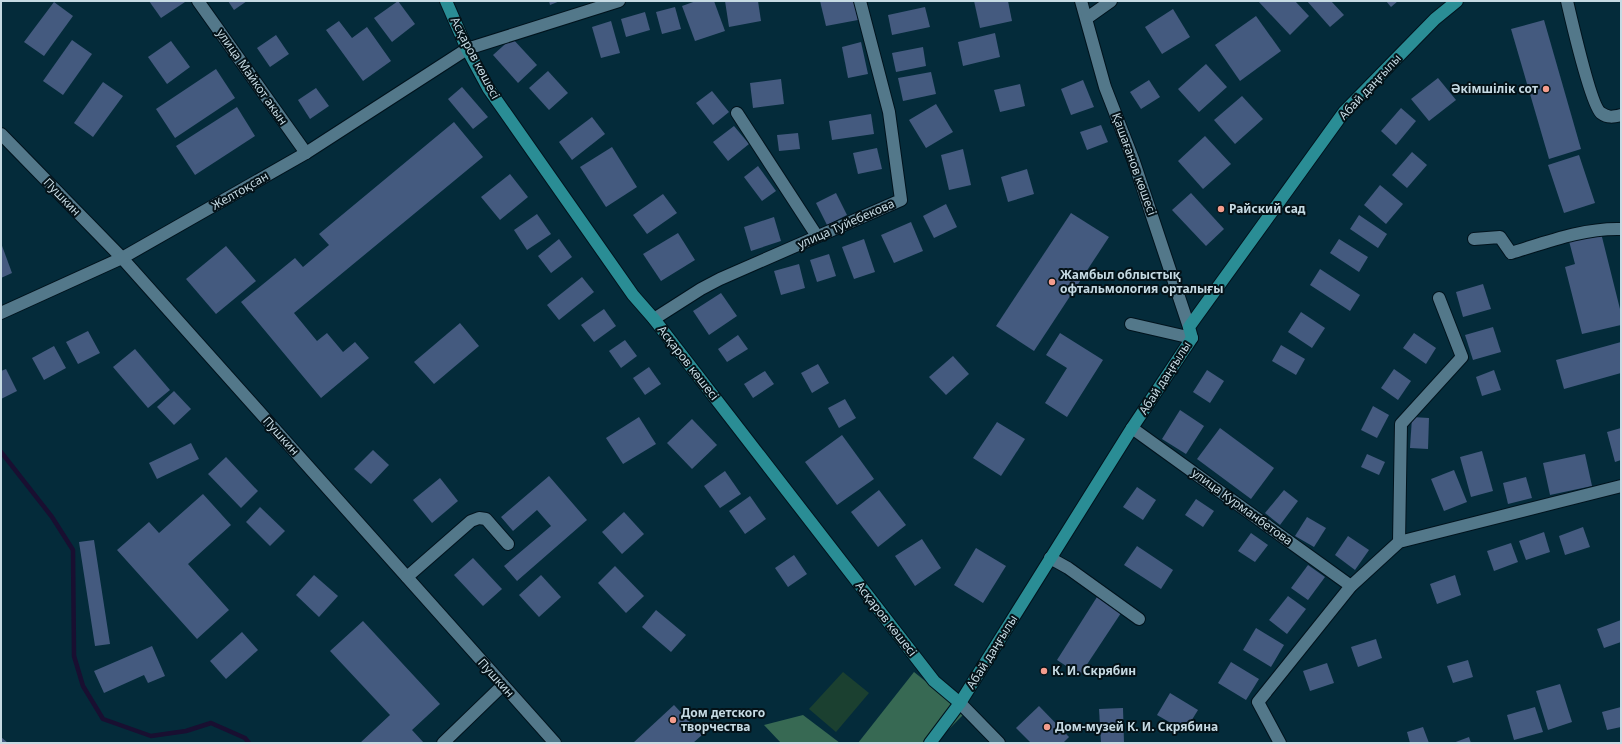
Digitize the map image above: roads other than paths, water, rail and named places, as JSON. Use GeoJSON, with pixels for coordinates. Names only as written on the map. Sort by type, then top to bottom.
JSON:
{"type":"FeatureCollection","features":[{"type":"Feature","properties":{"kind":"main road","name":"Асқаров көшесі"},"geometry":{"type":"LineString","coordinates":[[446,1],[467,49],[488,88],[633,295],[934,681],[960,703]]}},
{"type":"Feature","properties":{"kind":"main road","name":"Абай даңғылы"},"geometry":{"type":"LineString","coordinates":[[930,743],[960,703],[1190,333],[1344,112],[1435,19],[1457,1]]}},
{"type":"Feature","properties":{"kind":"street","name":"улица Майкот акын"},"geometry":{"type":"LineString","coordinates":[[198,1],[306,153]]}},
{"type":"Feature","properties":{"kind":"street"},"geometry":{"type":"LineString","coordinates":[[467,49],[619,1]]}},
{"type":"Feature","properties":{"kind":"street","name":"улица Туйебекова"},"geometry":{"type":"LineString","coordinates":[[654,320],[720,279],[901,200],[890,112],[860,1]]}},
{"type":"Feature","properties":{"kind":"street","name":"Қашағанов көшесі"},"geometry":{"type":"LineString","coordinates":[[1081,1],[1106,87],[1134,158],[1190,333]]}},
{"type":"Feature","properties":{"kind":"street"},"geometry":{"type":"LineString","coordinates":[[1087,18],[1111,1]]}},
{"type":"Feature","properties":{"kind":"street"},"geometry":{"type":"LineString","coordinates":[[1567,1],[1595,104],[1600,112],[1610,117],[1621,115]]}},
{"type":"Feature","properties":{"kind":"street","name":"Желтоқсан"},"geometry":{"type":"LineString","coordinates":[[1,313],[122,258],[306,153],[467,49]]}},
{"type":"Feature","properties":{"kind":"street"},"geometry":{"type":"LineString","coordinates":[[737,113],[817,236]]}},
{"type":"Feature","properties":{"kind":"street","name":"Пушкин"},"geometry":{"type":"LineString","coordinates":[[1,134],[122,258],[555,743]]}},
{"type":"Feature","properties":{"kind":"street"},"geometry":{"type":"LineString","coordinates":[[1474,239],[1500,237],[1511,253],[1566,236],[1602,229],[1621,230]]}},
{"type":"Feature","properties":{"kind":"street"},"geometry":{"type":"LineString","coordinates":[[1399,542],[1401,424],[1462,357],[1439,298]]}},
{"type":"Feature","properties":{"kind":"street"},"geometry":{"type":"LineString","coordinates":[[1131,324],[1190,333]]}},
{"type":"Feature","properties":{"kind":"street","name":"улица Курманбетова"},"geometry":{"type":"LineString","coordinates":[[1132,428],[1351,586]]}},
{"type":"Feature","properties":{"kind":"street"},"geometry":{"type":"LineString","coordinates":[[1280,743],[1258,702],[1351,586],[1399,542],[1621,486]]}},
{"type":"Feature","properties":{"kind":"street"},"geometry":{"type":"LineString","coordinates":[[407,577],[471,521],[479,518],[486,519],[508,544]]}},
{"type":"Feature","properties":{"kind":"street"},"geometry":{"type":"LineString","coordinates":[[1050,558],[1068,568],[1138,619]]}},
{"type":"Feature","properties":{"kind":"street"},"geometry":{"type":"LineString","coordinates":[[443,743],[503,685]]}},
{"type":"Feature","properties":{"kind":"street"},"geometry":{"type":"LineString","coordinates":[[960,703],[999,743]]}},
{"type":"Feature","properties":{"kind":"waterway"},"geometry":{"type":"LineString","coordinates":[[1,452],[52,517],[73,550],[74,656],[83,686],[103,719],[151,736],[186,731],[211,723],[245,738],[249,743]]}},
{"type":"Feature","properties":{"kind":"place","name":"Әкімшілік сот"},"geometry":{"type":"Point","coordinates":[1546,89]}},
{"type":"Feature","properties":{"kind":"place","name":"Райский сад"},"geometry":{"type":"Point","coordinates":[1221,209]}},
{"type":"Feature","properties":{"kind":"place","name":"Жамбыл облыстық офтальмология орталығы"},"geometry":{"type":"Point","coordinates":[1052,282]}},
{"type":"Feature","properties":{"kind":"place","name":"К. И. Скрябин"},"geometry":{"type":"Point","coordinates":[1044,671]}},
{"type":"Feature","properties":{"kind":"place","name":"Дом детского творчества"},"geometry":{"type":"Point","coordinates":[673,720]}},
{"type":"Feature","properties":{"kind":"place","name":"Дом-музей К. И. Скрябина"},"geometry":{"type":"Point","coordinates":[1047,727]}}]}
